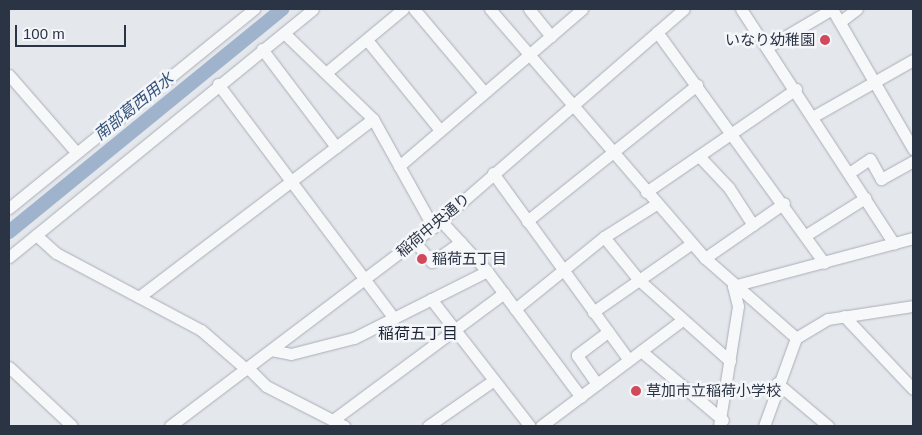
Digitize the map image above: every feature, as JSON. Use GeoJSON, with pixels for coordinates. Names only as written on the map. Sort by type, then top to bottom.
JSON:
{"type":"FeatureCollection","features":[{"type":"Feature","properties":{"kind":"street"},"geometry":{"type":"LineString","coordinates":[[9,208],[240,13],[254,9]]}},
{"type":"Feature","properties":{"kind":"street"},"geometry":{"type":"LineString","coordinates":[[9,256],[218,84],[314,9]]}},
{"type":"Feature","properties":{"kind":"street"},"geometry":{"type":"LineString","coordinates":[[327,72],[403,9]]}},
{"type":"Feature","properties":{"kind":"street"},"geometry":{"type":"LineString","coordinates":[[414,9],[484,92]]}},
{"type":"Feature","properties":{"kind":"street"},"geometry":{"type":"LineString","coordinates":[[490,9],[570,107],[691,244],[733,286],[796,338]]}},
{"type":"Feature","properties":{"kind":"street"},"geometry":{"type":"LineString","coordinates":[[529,9],[551,36]]}},
{"type":"Feature","properties":{"kind":"street","name":"稲荷中央通り"},"geometry":{"type":"LineString","coordinates":[[170,426],[415,242],[684,9]]}},
{"type":"Feature","properties":{"kind":"street"},"geometry":{"type":"LineString","coordinates":[[741,9],[769,46],[894,244]]}},
{"type":"Feature","properties":{"kind":"street"},"geometry":{"type":"LineString","coordinates":[[769,46],[832,9],[841,21],[913,149]]}},
{"type":"Feature","properties":{"kind":"street"},"geometry":{"type":"LineString","coordinates":[[841,21],[857,9]]}},
{"type":"Feature","properties":{"kind":"street"},"geometry":{"type":"LineString","coordinates":[[399,166],[551,36],[578,10]]}},
{"type":"Feature","properties":{"kind":"street"},"geometry":{"type":"LineString","coordinates":[[657,32],[784,202],[824,263]]}},
{"type":"Feature","properties":{"kind":"street"},"geometry":{"type":"LineString","coordinates":[[284,33],[327,72],[373,119],[399,166],[437,224],[461,242],[487,271],[581,397]]}},
{"type":"Feature","properties":{"kind":"street"},"geometry":{"type":"LineString","coordinates":[[367,40],[440,130]]}},
{"type":"Feature","properties":{"kind":"street"},"geometry":{"type":"LineString","coordinates":[[262,50],[336,147]]}},
{"type":"Feature","properties":{"kind":"street"},"geometry":{"type":"LineString","coordinates":[[814,116],[913,60]]}},
{"type":"Feature","properties":{"kind":"street"},"geometry":{"type":"LineString","coordinates":[[9,75],[76,152]]}},
{"type":"Feature","properties":{"kind":"street"},"geometry":{"type":"LineString","coordinates":[[218,84],[394,318]]}},
{"type":"Feature","properties":{"kind":"street"},"geometry":{"type":"LineString","coordinates":[[528,221],[609,152],[697,85]]}},
{"type":"Feature","properties":{"kind":"street"},"geometry":{"type":"LineString","coordinates":[[646,192],[796,89]]}},
{"type":"Feature","properties":{"kind":"street"},"geometry":{"type":"LineString","coordinates":[[139,297],[373,119]]}},
{"type":"Feature","properties":{"kind":"street"},"geometry":{"type":"LineString","coordinates":[[699,156],[729,188],[753,225]]}},
{"type":"Feature","properties":{"kind":"street"},"geometry":{"type":"LineString","coordinates":[[849,173],[870,159],[881,180],[913,161]]}},
{"type":"Feature","properties":{"kind":"street"},"geometry":{"type":"LineString","coordinates":[[493,173],[629,360]]}},
{"type":"Feature","properties":{"kind":"street"},"geometry":{"type":"LineString","coordinates":[[806,236],[865,198]]}},
{"type":"Feature","properties":{"kind":"street"},"geometry":{"type":"LineString","coordinates":[[705,258],[784,202]]}},
{"type":"Feature","properties":{"kind":"street"},"geometry":{"type":"LineString","coordinates":[[515,309],[604,237],[656,204]]}},
{"type":"Feature","properties":{"kind":"street"},"geometry":{"type":"LineString","coordinates":[[36,235],[56,253],[201,330],[266,386],[344,426]]}},
{"type":"Feature","properties":{"kind":"street"},"geometry":{"type":"LineString","coordinates":[[604,237],[639,280],[730,361]]}},
{"type":"Feature","properties":{"kind":"street"},"geometry":{"type":"LineString","coordinates":[[733,286],[913,238]]}},
{"type":"Feature","properties":{"kind":"street"},"geometry":{"type":"LineString","coordinates":[[415,242],[432,262],[461,242]]}},
{"type":"Feature","properties":{"kind":"street"},"geometry":{"type":"LineString","coordinates":[[593,312],[691,244]]}},
{"type":"Feature","properties":{"kind":"street"},"geometry":{"type":"LineString","coordinates":[[271,350],[291,354],[354,338],[487,271]]}},
{"type":"Feature","properties":{"kind":"street"},"geometry":{"type":"LineString","coordinates":[[721,423],[738,306],[733,286]]}},
{"type":"Feature","properties":{"kind":"street"},"geometry":{"type":"LineString","coordinates":[[333,420],[504,293]]}},
{"type":"Feature","properties":{"kind":"street"},"geometry":{"type":"LineString","coordinates":[[431,299],[530,426]]}},
{"type":"Feature","properties":{"kind":"street"},"geometry":{"type":"LineString","coordinates":[[764,426],[778,383],[796,338],[810,327],[844,316],[913,306]]}},
{"type":"Feature","properties":{"kind":"street"},"geometry":{"type":"LineString","coordinates":[[844,316],[913,390]]}},
{"type":"Feature","properties":{"kind":"street"},"geometry":{"type":"LineString","coordinates":[[541,426],[682,320]]}},
{"type":"Feature","properties":{"kind":"street"},"geometry":{"type":"LineString","coordinates":[[597,384],[577,355],[608,332]]}},
{"type":"Feature","properties":{"kind":"street"},"geometry":{"type":"LineString","coordinates":[[641,351],[721,423]]}},
{"type":"Feature","properties":{"kind":"street"},"geometry":{"type":"LineString","coordinates":[[9,367],[72,426]]}},
{"type":"Feature","properties":{"kind":"street"},"geometry":{"type":"LineString","coordinates":[[428,426],[494,380]]}},
{"type":"Feature","properties":{"kind":"street"},"geometry":{"type":"LineString","coordinates":[[778,383],[828,426]]}},
{"type":"Feature","properties":{"kind":"waterway","name":"南部葛西用水"},"geometry":{"type":"LineString","coordinates":[[9,232],[282,9]]}},
{"type":"Feature","properties":{"kind":"place","name":"いなり幼稚園"},"geometry":{"type":"Point","coordinates":[825,40]}},
{"type":"Feature","properties":{"kind":"place","name":"稲荷五丁目"},"geometry":{"type":"Point","coordinates":[422,259]}},
{"type":"Feature","properties":{"kind":"place","name":"草加市立稲荷小学校"},"geometry":{"type":"Point","coordinates":[636,391]}},
{"type":"Feature","properties":{"kind":"district","name":"稲荷五丁目"},"geometry":{"type":"Point","coordinates":[418,334]}}]}
